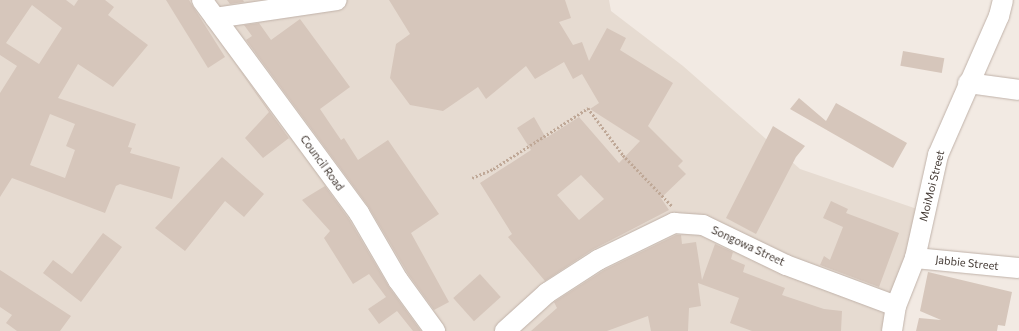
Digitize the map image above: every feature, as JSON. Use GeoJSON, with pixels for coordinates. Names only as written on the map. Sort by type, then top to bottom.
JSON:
{"type":"FeatureCollection","features":[{"type":"Feature","properties":{"kind":"street","name":"Council Road"},"geometry":{"type":"LineString","coordinates":[[202,0],[359,213],[398,280],[435,331]]}},
{"type":"Feature","properties":{"kind":"street"},"geometry":{"type":"LineString","coordinates":[[215,18],[337,0]]}},
{"type":"Feature","properties":{"kind":"street","name":"MoiMoi Street"},"geometry":{"type":"LineString","coordinates":[[892,331],[896,306],[915,258],[938,155],[1003,0]]}},
{"type":"Feature","properties":{"kind":"street"},"geometry":{"type":"LineString","coordinates":[[968,83],[1019,90]]}},
{"type":"Feature","properties":{"kind":"street","name":"Songowa Street"},"geometry":{"type":"LineString","coordinates":[[505,331],[547,293],[598,260],[674,223],[703,225],[800,270],[896,306]]}},
{"type":"Feature","properties":{"kind":"street","name":"Jabbie Street"},"geometry":{"type":"LineString","coordinates":[[915,258],[1019,268]]}},
{"type":"Feature","properties":{"kind":"path"},"geometry":{"type":"LineString","coordinates":[[472,178],[493,169],[588,108],[623,155],[672,203],[674,223]]}},
{"type":"Feature","properties":{"kind":"shaded area"},"geometry":{"type":"Polygon","coordinates":[[[0,0],[609,0],[611,11],[683,66],[800,169],[920,210],[897,331],[0,331],[0,0]]]}},
{"type":"Feature","properties":{"kind":"building"},"geometry":{"type":"Polygon","coordinates":[[[0,0],[66,0],[74,6],[78,0],[105,0],[114,7],[108,15],[148,45],[113,87],[78,64],[58,98],[136,124],[128,147],[132,148],[130,153],[180,167],[172,199],[120,184],[116,186],[105,213],[12,178],[0,197],[0,93],[17,66],[0,55],[0,0]],[[32,5],[6,43],[39,64],[62,28],[32,5]],[[50,114],[30,165],[65,178],[75,150],[66,146],[75,124],[50,114]]]}},
{"type":"Feature","properties":{"kind":"building"},"geometry":{"type":"Polygon","coordinates":[[[166,0],[189,0],[225,57],[208,68],[166,0]]]}},
{"type":"Feature","properties":{"kind":"building"},"geometry":{"type":"Polygon","coordinates":[[[227,0],[243,0],[244,2],[230,4],[227,0]]]}},
{"type":"Feature","properties":{"kind":"building"},"geometry":{"type":"Polygon","coordinates":[[[389,0],[565,0],[571,18],[559,22],[573,45],[582,42],[589,61],[607,28],[626,38],[620,50],[673,83],[648,126],[683,161],[678,166],[686,174],[661,198],[669,210],[592,250],[545,281],[508,237],[512,234],[480,183],[531,150],[517,128],[534,117],[546,138],[579,117],[619,163],[640,141],[590,109],[599,103],[582,74],[573,79],[564,62],[535,79],[526,66],[486,99],[478,87],[443,111],[410,105],[390,78],[396,44],[410,34],[389,0]],[[581,175],[557,195],[579,220],[604,199],[581,175]]]}},
{"type":"Feature","properties":{"kind":"building"},"geometry":{"type":"Polygon","coordinates":[[[300,19],[350,87],[320,109],[341,140],[344,138],[358,160],[388,140],[439,214],[411,233],[449,302],[434,310],[408,274],[368,206],[246,40],[252,36],[244,25],[259,23],[271,40],[300,19]]]}},
{"type":"Feature","properties":{"kind":"building"},"geometry":{"type":"Polygon","coordinates":[[[903,51],[944,58],[942,73],[900,66],[903,51]]]}},
{"type":"Feature","properties":{"kind":"building"},"geometry":{"type":"Polygon","coordinates":[[[231,58],[289,138],[263,158],[245,138],[269,112],[231,58]]]}},
{"type":"Feature","properties":{"kind":"building"},"geometry":{"type":"Polygon","coordinates":[[[799,98],[826,121],[836,103],[907,143],[893,168],[790,109],[799,98]]]}},
{"type":"Feature","properties":{"kind":"building"},"geometry":{"type":"Polygon","coordinates":[[[773,126],[805,146],[796,157],[756,234],[726,218],[773,126]]]}},
{"type":"Feature","properties":{"kind":"building"},"geometry":{"type":"Polygon","coordinates":[[[222,157],[264,194],[244,217],[225,201],[185,251],[155,228],[222,157]]]}},
{"type":"Feature","properties":{"kind":"building"},"geometry":{"type":"Polygon","coordinates":[[[325,186],[349,219],[389,287],[421,331],[413,331],[397,311],[379,324],[368,309],[386,297],[369,274],[353,284],[324,238],[330,231],[302,200],[325,186]]]}},
{"type":"Feature","properties":{"kind":"building"},"geometry":{"type":"Polygon","coordinates":[[[831,201],[848,209],[846,213],[899,233],[879,287],[820,265],[824,256],[830,260],[843,227],[823,218],[831,201]]]}},
{"type":"Feature","properties":{"kind":"building"},"geometry":{"type":"Polygon","coordinates":[[[103,233],[122,247],[81,302],[43,273],[53,260],[72,274],[103,233]]]}},
{"type":"Feature","properties":{"kind":"building"},"geometry":{"type":"Polygon","coordinates":[[[676,235],[681,235],[682,244],[696,242],[702,280],[715,244],[733,252],[731,259],[745,265],[743,272],[785,288],[782,295],[824,309],[842,311],[841,331],[752,331],[730,323],[739,298],[698,283],[701,306],[689,308],[688,331],[651,331],[648,316],[607,331],[531,331],[557,308],[554,302],[604,270],[676,235]]]}},
{"type":"Feature","properties":{"kind":"building"},"geometry":{"type":"Polygon","coordinates":[[[0,270],[71,316],[60,331],[17,331],[6,323],[12,315],[0,307],[0,270]]]}},
{"type":"Feature","properties":{"kind":"building"},"geometry":{"type":"Polygon","coordinates":[[[928,272],[1012,292],[1005,326],[998,325],[997,331],[916,331],[919,318],[941,320],[920,311],[928,272]]]}},
{"type":"Feature","properties":{"kind":"building"},"geometry":{"type":"Polygon","coordinates":[[[480,274],[501,297],[474,321],[453,298],[480,274]]]}}]}
